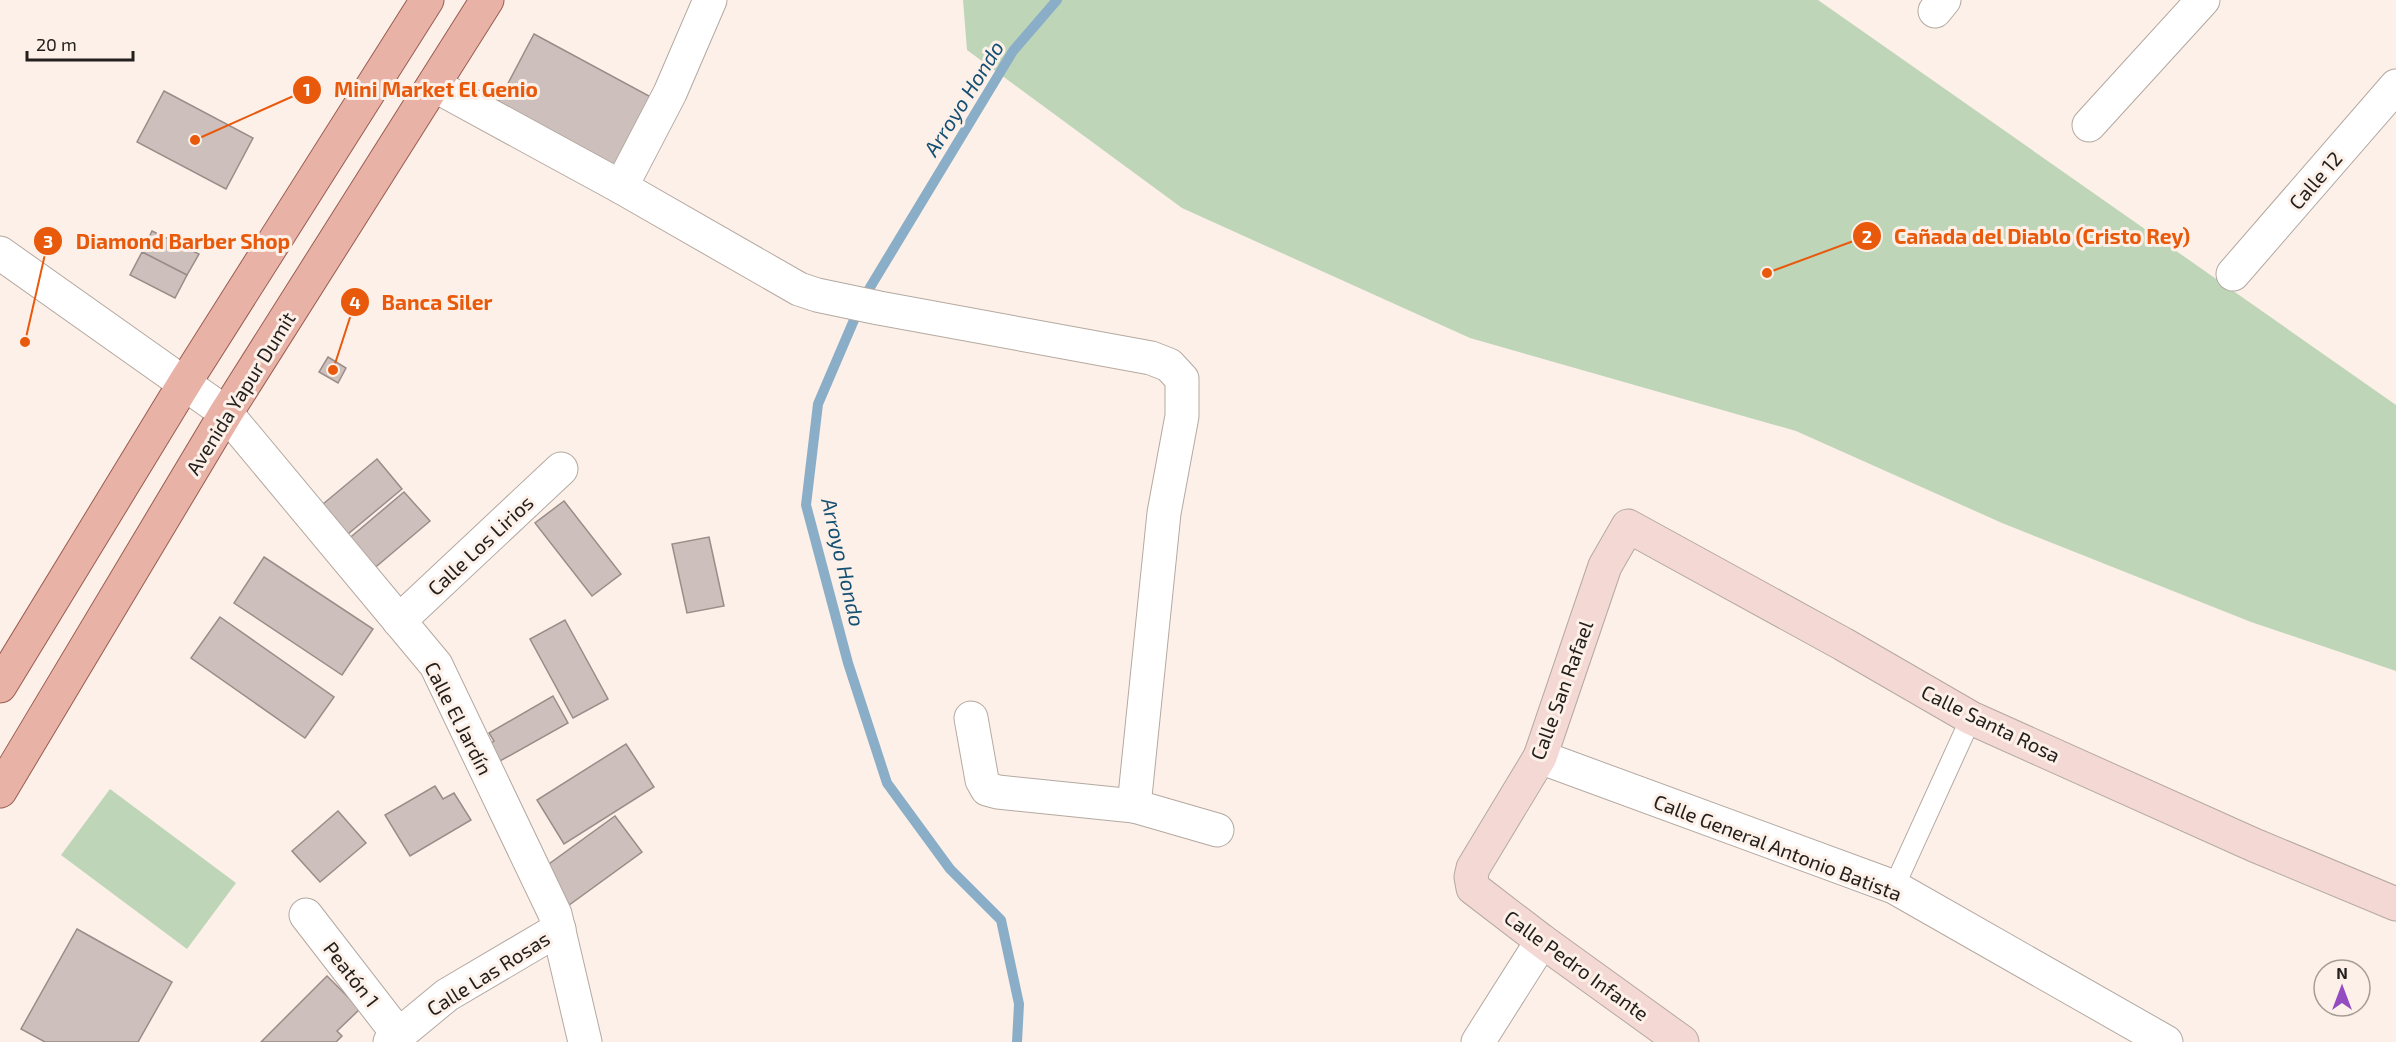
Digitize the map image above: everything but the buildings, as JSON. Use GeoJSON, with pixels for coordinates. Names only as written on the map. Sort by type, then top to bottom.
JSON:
{"type":"FeatureCollection","features":[{"type":"Feature","properties":{"kind":"main road"},"geometry":{"type":"LineString","coordinates":[[0,686],[184,384],[428,0]]}},
{"type":"Feature","properties":{"kind":"main road","name":"Avenida Yapur Dumit"},"geometry":{"type":"LineString","coordinates":[[0,791],[226,413],[487,0]]}},
{"type":"Feature","properties":{"kind":"street"},"geometry":{"type":"LineString","coordinates":[[621,187],[670,93],[710,0]]}},
{"type":"Feature","properties":{"kind":"street"},"geometry":{"type":"LineString","coordinates":[[2089,125],[2203,0]]}},
{"type":"Feature","properties":{"kind":"street"},"geometry":{"type":"LineString","coordinates":[[434,85],[621,187],[781,280],[817,295],[1151,358],[1169,365],[1182,379],[1182,416],[1164,513],[1134,806]]}},
{"type":"Feature","properties":{"kind":"street","name":"Calle 12"},"geometry":{"type":"LineString","coordinates":[[2233,274],[2396,86]]}},
{"type":"Feature","properties":{"kind":"street","name":"Calle El Jardín"},"geometry":{"type":"LineString","coordinates":[[0,253],[226,413],[436,665],[555,914],[585,1042]]}},
{"type":"Feature","properties":{"kind":"street","name":"Calle Los Lirios"},"geometry":{"type":"LineString","coordinates":[[399,621],[561,469]]}},
{"type":"Feature","properties":{"kind":"street","name":"Calle Santa Rosa"},"geometry":{"type":"LineString","coordinates":[[1613,553],[1628,526],[1843,644],[1971,718],[2254,845],[2396,904]]}},
{"type":"Feature","properties":{"kind":"street","name":"Calle San Rafael"},"geometry":{"type":"LineString","coordinates":[[1473,888],[1471,877],[1473,868],[1540,757],[1605,566],[1613,553]]}},
{"type":"Feature","properties":{"kind":"street"},"geometry":{"type":"LineString","coordinates":[[971,718],[982,780],[987,789],[1134,806],[1217,830]]}},
{"type":"Feature","properties":{"kind":"street","name":"Calle General Antonio Batista"},"geometry":{"type":"LineString","coordinates":[[1540,757],[1893,887],[2166,1042]]}},
{"type":"Feature","properties":{"kind":"street","name":"Calle Pedro Infante"},"geometry":{"type":"LineString","coordinates":[[1473,888],[1542,942],[1682,1042]]}},
{"type":"Feature","properties":{"kind":"street","name":"Peatón 1"},"geometry":{"type":"LineString","coordinates":[[306,915],[394,1038]]}},
{"type":"Feature","properties":{"kind":"street","name":"Calle Las Rosas"},"geometry":{"type":"LineString","coordinates":[[394,1038],[447,995],[559,928]]}},
{"type":"Feature","properties":{"kind":"street"},"geometry":{"type":"LineString","coordinates":[[1478,1042],[1542,942]]}},
{"type":"Feature","properties":{"kind":"lane"},"geometry":{"type":"LineString","coordinates":[[1893,887],[1971,718]]}},
{"type":"Feature","properties":{"kind":"green space"},"geometry":{"type":"Polygon","coordinates":[[[963,0],[1818,0],[2396,405],[2396,671],[2251,622],[2002,523],[1796,431],[1470,338],[1182,208],[967,50],[963,0]]]}},
{"type":"Feature","properties":{"kind":"green space"},"geometry":{"type":"Polygon","coordinates":[[[110,789],[236,883],[187,949],[61,855],[110,789]]]}},
{"type":"Feature","properties":{"kind":"waterway","name":"Arroyo Hondo"},"geometry":{"type":"LineString","coordinates":[[1017,1042],[1019,1004],[1001,920],[950,869],[887,783],[848,663],[806,505],[818,404],[863,299],[1013,51],[1057,0]]}},
{"type":"Feature","properties":{"kind":"place","name":"Mini Market El Genio"},"geometry":{"type":"Point","coordinates":[195,140]}},
{"type":"Feature","properties":{"kind":"place","name":"Cañada del Diablo (Cristo Rey)"},"geometry":{"type":"Point","coordinates":[1767,273]}},
{"type":"Feature","properties":{"kind":"place","name":"Diamond Barber Shop"},"geometry":{"type":"Point","coordinates":[25,342]}},
{"type":"Feature","properties":{"kind":"place","name":"Banca Siler"},"geometry":{"type":"Point","coordinates":[333,370]}}]}
